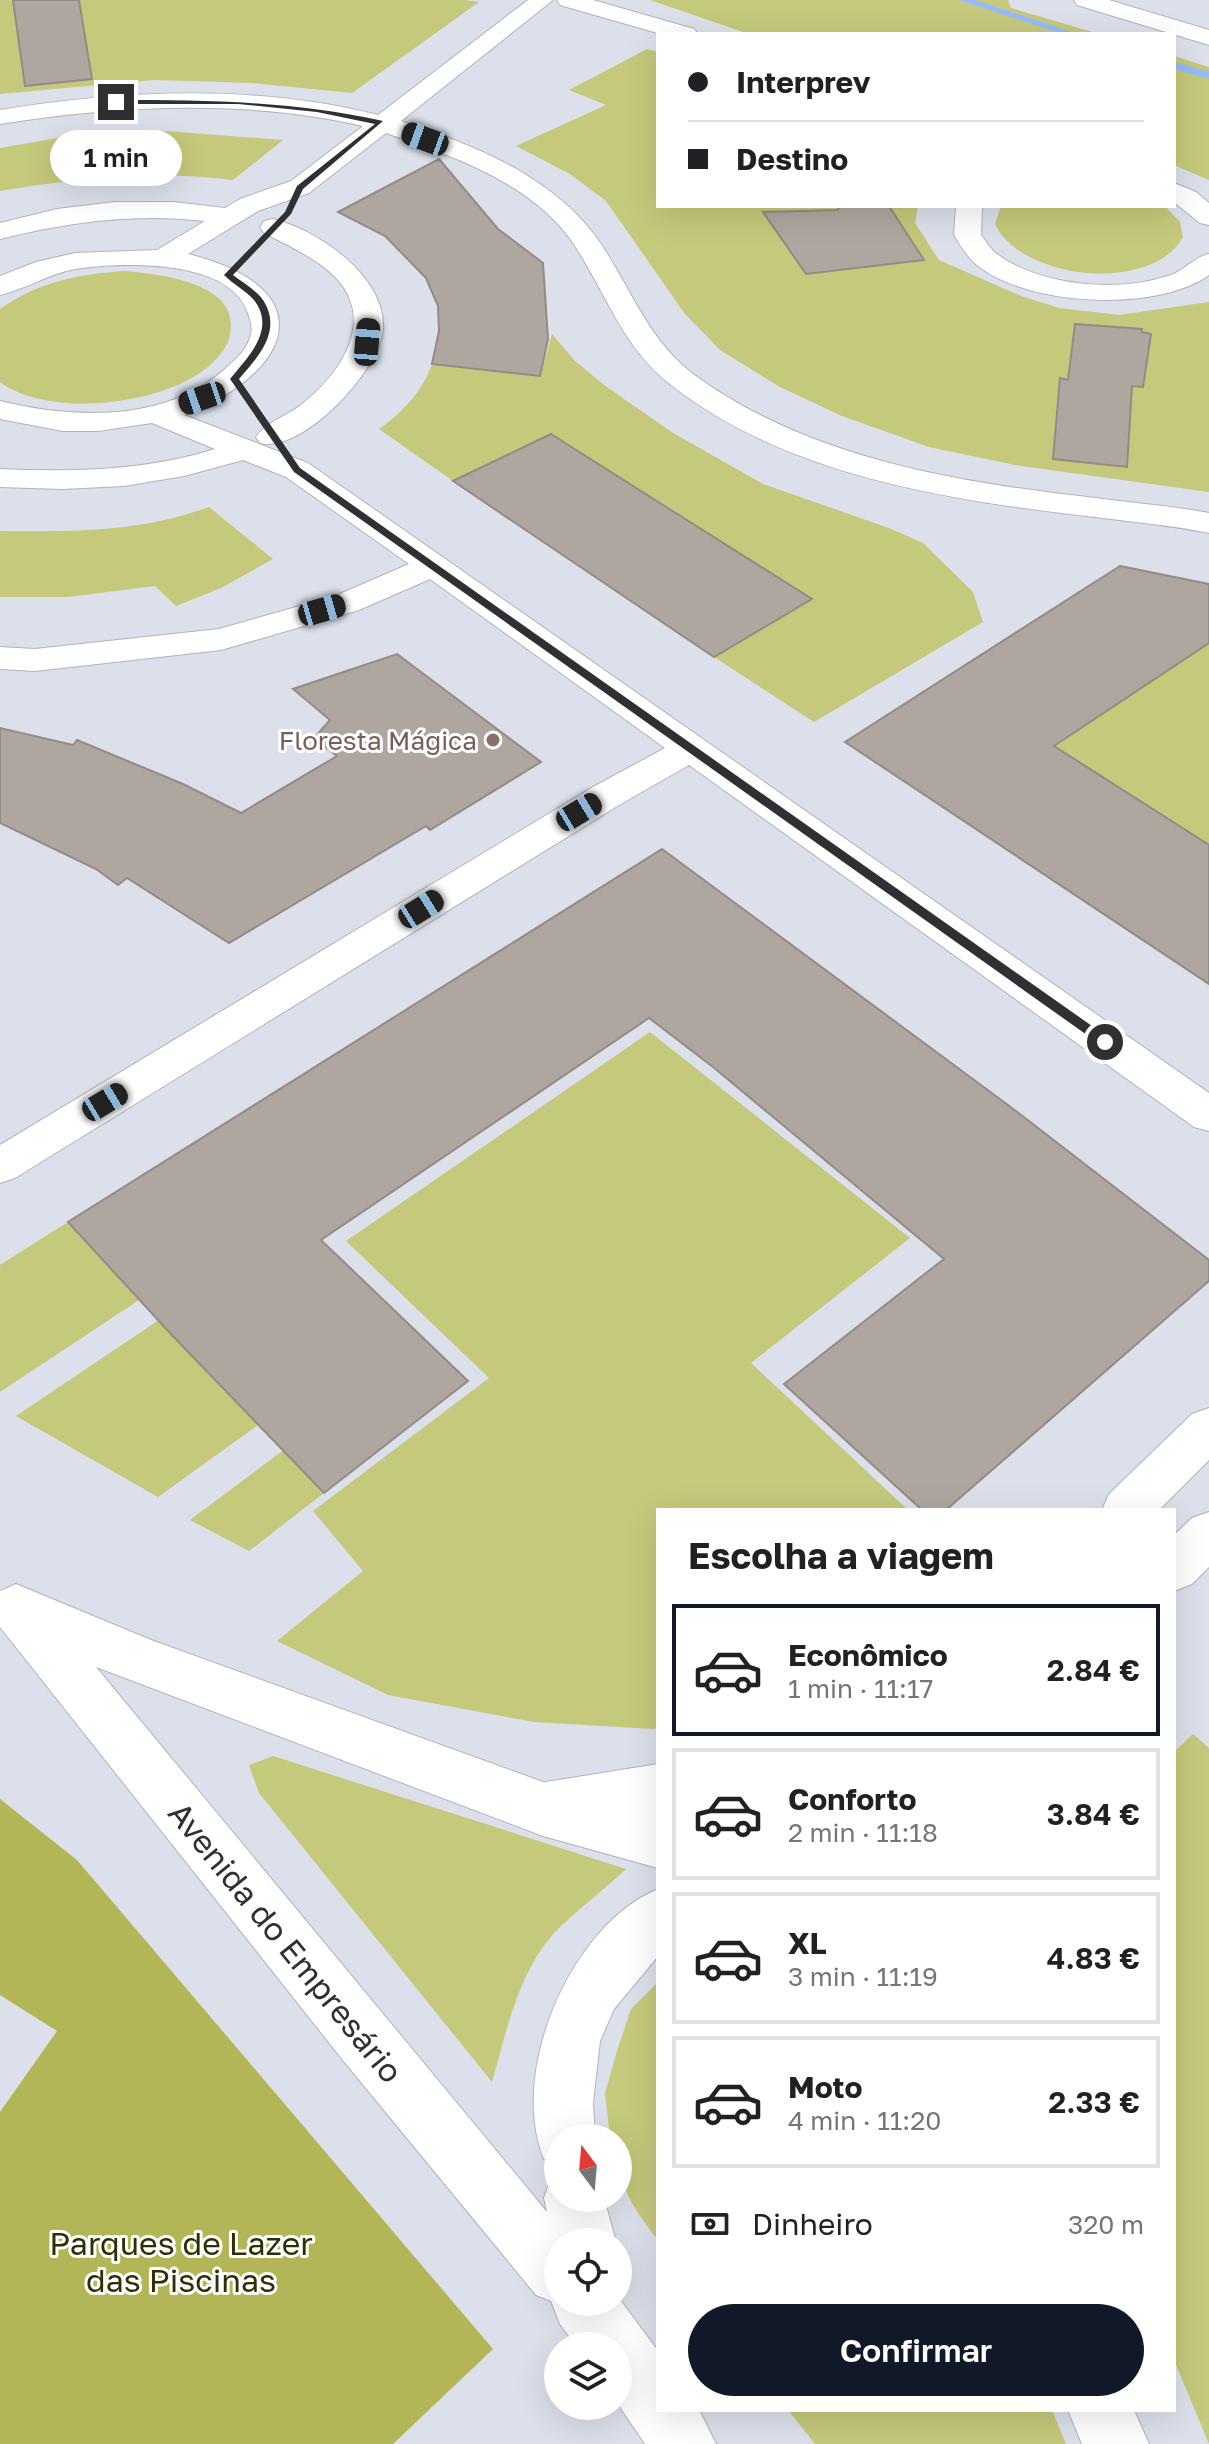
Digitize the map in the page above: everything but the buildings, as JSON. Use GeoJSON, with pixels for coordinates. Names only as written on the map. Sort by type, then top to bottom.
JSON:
{"type":"FeatureCollection","features":[{"type":"Feature","properties":{"kind":"street"},"geometry":{"type":"LineString","coordinates":[[163,258],[249,205],[300,187],[542,0]]}},
{"type":"Feature","properties":{"kind":"street"},"geometry":{"type":"LineString","coordinates":[[568,0],[679,32]]}},
{"type":"Feature","properties":{"kind":"street"},"geometry":{"type":"LineString","coordinates":[[1085,0],[1209,38]]}},
{"type":"Feature","properties":{"kind":"street"},"geometry":{"type":"LineString","coordinates":[[1153,0],[1209,17]]}},
{"type":"Feature","properties":{"kind":"street"},"geometry":{"type":"LineString","coordinates":[[0,117],[102,103],[199,100],[317,110],[380,123],[459,152],[534,190],[567,217],[595,253],[640,338],[667,367],[717,401],[780,435],[843,460],[905,478],[1033,500],[1209,523]]}},
{"type":"Feature","properties":{"kind":"street"},"geometry":{"type":"LineString","coordinates":[[250,251],[288,213],[300,187]]}},
{"type":"Feature","properties":{"kind":"street"},"geometry":{"type":"LineString","coordinates":[[1176,192],[1209,217]]}},
{"type":"Feature","properties":{"kind":"street"},"geometry":{"type":"LineString","coordinates":[[968,208],[963,220],[968,240],[987,260],[1018,276],[1056,288],[1100,293],[1141,292],[1178,283],[1207,267]]}},
{"type":"Feature","properties":{"kind":"street"},"geometry":{"type":"LineString","coordinates":[[0,231],[56,218],[123,210],[174,210],[231,217]]}},
{"type":"Feature","properties":{"kind":"street"},"geometry":{"type":"LineString","coordinates":[[0,478],[62,482],[123,479],[190,467],[251,416],[267,325],[250,251]]}},
{"type":"Feature","properties":{"kind":"street"},"geometry":{"type":"LineString","coordinates":[[0,287],[31,272],[74,261],[119,256],[163,258],[203,266],[250,251],[326,253],[346,270],[363,296],[369,323],[367,342],[348,379],[322,405],[251,416],[155,414],[102,422],[49,422],[0,410]]}},
{"type":"Feature","properties":{"kind":"street"},"geometry":{"type":"LineString","coordinates":[[155,414],[202,398],[251,416],[297,470],[1209,1115]]}},
{"type":"Feature","properties":{"kind":"street"},"geometry":{"type":"LineString","coordinates":[[0,658],[35,660],[221,639],[347,603],[433,566]]}},
{"type":"Feature","properties":{"kind":"street"},"geometry":{"type":"LineString","coordinates":[[0,1166],[606,796],[690,749]]}},
{"type":"Feature","properties":{"kind":"street"},"geometry":{"type":"LineString","coordinates":[[1128,1508],[1209,1429]]}},
{"type":"Feature","properties":{"kind":"street"},"geometry":{"type":"LineString","coordinates":[[1176,1566],[1209,1534]]}},
{"type":"Feature","properties":{"kind":"street","name":"Avenida do Empresário"},"geometry":{"type":"LineString","coordinates":[[8,1604],[144,1662],[543,1809],[656,1840]]}},
{"type":"Feature","properties":{"kind":"street","name":"Avenida do Empresário"},"geometry":{"type":"LineString","coordinates":[[8,1604],[544,2256]]}},
{"type":"Feature","properties":{"kind":"street"},"geometry":{"type":"LineString","coordinates":[[543,1809],[656,1791]]}},
{"type":"Feature","properties":{"kind":"street"},"geometry":{"type":"LineString","coordinates":[[563,2124],[560,2096],[570,2041],[586,2003],[620,1951],[656,1919]]}},
{"type":"Feature","properties":{"kind":"street"},"geometry":{"type":"LineString","coordinates":[[605,2326],[656,2403]]}},
{"type":"Feature","properties":{"kind":"street"},"geometry":{"type":"LineString","coordinates":[[662,2412],[683,2444]]}},
{"type":"Feature","properties":{"kind":"street"},"geometry":{"type":"LineString","coordinates":[[1101,2412],[1116,2444]]}},
{"type":"Feature","properties":{"kind":"green space"},"geometry":{"type":"Polygon","coordinates":[[[0,0],[479,2],[352,93],[252,83],[154,80],[0,94],[0,0]]]}},
{"type":"Feature","properties":{"kind":"green space"},"geometry":{"type":"Polygon","coordinates":[[[650,0],[1008,0],[1011,8],[1092,32],[743,32],[650,0]]]}},
{"type":"Feature","properties":{"kind":"green space"},"geometry":{"type":"Polygon","coordinates":[[[647,49],[656,51],[656,208],[918,208],[915,223],[939,260],[1021,296],[1059,308],[1119,315],[1209,302],[1209,492],[1015,465],[929,447],[842,416],[780,387],[720,350],[685,314],[606,201],[570,174],[516,146],[606,105],[569,90],[647,49]]]}},
{"type":"Feature","properties":{"kind":"green space"},"geometry":{"type":"Polygon","coordinates":[[[1176,57],[1209,67],[1209,180],[1176,166],[1176,57]]]}},
{"type":"Feature","properties":{"kind":"green space"},"geometry":{"type":"Polygon","coordinates":[[[166,131],[283,140],[233,180],[174,176],[116,177],[0,191],[0,148],[68,136],[166,131]]]}},
{"type":"Feature","properties":{"kind":"green space"},"geometry":{"type":"Polygon","coordinates":[[[1000,208],[1167,208],[1180,222],[1183,237],[1167,255],[1144,267],[1117,273],[1087,273],[1058,268],[1031,258],[1009,243],[995,224],[1000,208]]]}},
{"type":"Feature","properties":{"kind":"green space"},"geometry":{"type":"Polygon","coordinates":[[[125,271],[189,282],[218,298],[227,310],[231,324],[228,342],[218,357],[199,373],[174,386],[113,402],[50,401],[22,394],[0,382],[0,309],[29,292],[60,281],[125,271]]]}},
{"type":"Feature","properties":{"kind":"green space"},"geometry":{"type":"Polygon","coordinates":[[[552,334],[575,361],[604,385],[673,433],[763,484],[923,543],[973,592],[983,622],[814,722],[714,657],[811,598],[551,434],[453,481],[379,429],[411,401],[432,364],[540,376],[552,334]]]}},
{"type":"Feature","properties":{"kind":"green space"},"geometry":{"type":"Polygon","coordinates":[[[209,507],[273,559],[221,588],[176,606],[155,586],[68,597],[0,597],[0,531],[106,529],[158,521],[209,507]]]}},
{"type":"Feature","properties":{"kind":"green space"},"geometry":{"type":"Polygon","coordinates":[[[1209,643],[1209,845],[1054,747],[1209,643]]]}},
{"type":"Feature","properties":{"kind":"green space"},"geometry":{"type":"Polygon","coordinates":[[[650,1032],[910,1238],[751,1363],[906,1508],[656,1508],[656,1728],[534,1722],[388,1695],[277,1641],[363,1571],[313,1511],[489,1378],[346,1241],[650,1032]]]}},
{"type":"Feature","properties":{"kind":"green space"},"geometry":{"type":"Polygon","coordinates":[[[68,1222],[139,1300],[0,1392],[0,1265],[68,1222]]]}},
{"type":"Feature","properties":{"kind":"green space"},"geometry":{"type":"Polygon","coordinates":[[[159,1320],[258,1425],[158,1497],[16,1416],[159,1320]]]}},
{"type":"Feature","properties":{"kind":"green space"},"geometry":{"type":"Polygon","coordinates":[[[285,1449],[324,1493],[249,1551],[190,1520],[285,1449]]]}},
{"type":"Feature","properties":{"kind":"green space"},"geometry":{"type":"Polygon","coordinates":[[[1193,1734],[1209,1748],[1209,2444],[1176,2365],[1176,1750],[1193,1734]]]}},
{"type":"Feature","properties":{"kind":"green space"},"geometry":{"type":"Polygon","coordinates":[[[273,1756],[626,1869],[561,1926],[535,1959],[517,1999],[492,2082],[259,1793],[249,1765],[273,1756]]]}},
{"type":"Feature","properties":{"kind":"green space","name":"Parques de Lazer das Piscinas"},"geometry":{"type":"Polygon","coordinates":[[[0,1799],[77,1860],[493,2349],[393,2444],[0,2444],[0,2112],[57,2031],[0,1995],[0,1799]]]}},
{"type":"Feature","properties":{"kind":"green space"},"geometry":{"type":"Polygon","coordinates":[[[656,1984],[656,2237],[632,2202],[632,2124],[608,2124],[605,2093],[631,2009],[656,1984]]]}},
{"type":"Feature","properties":{"kind":"green space"},"geometry":{"type":"Polygon","coordinates":[[[790,2412],[1053,2412],[1066,2444],[815,2444],[790,2412]]]}},
{"type":"Feature","properties":{"kind":"waterway"},"geometry":{"type":"LineString","coordinates":[[964,0],[1067,32]]}},
{"type":"Feature","properties":{"kind":"waterway"},"geometry":{"type":"LineString","coordinates":[[1176,66],[1209,76]]}},
{"type":"Feature","properties":{"kind":"place","name":"Floresta Mágica"},"geometry":{"type":"Point","coordinates":[493,740]}},
{"type":"Feature","properties":{"kind":"route"},"geometry":{"type":"LineString","coordinates":[[116,102],[238,102],[317,110],[380,123],[300,187],[288,213],[228,275],[259,300],[267,325],[260,351],[234,379],[282,451],[297,470],[1105,1042]]}}]}
